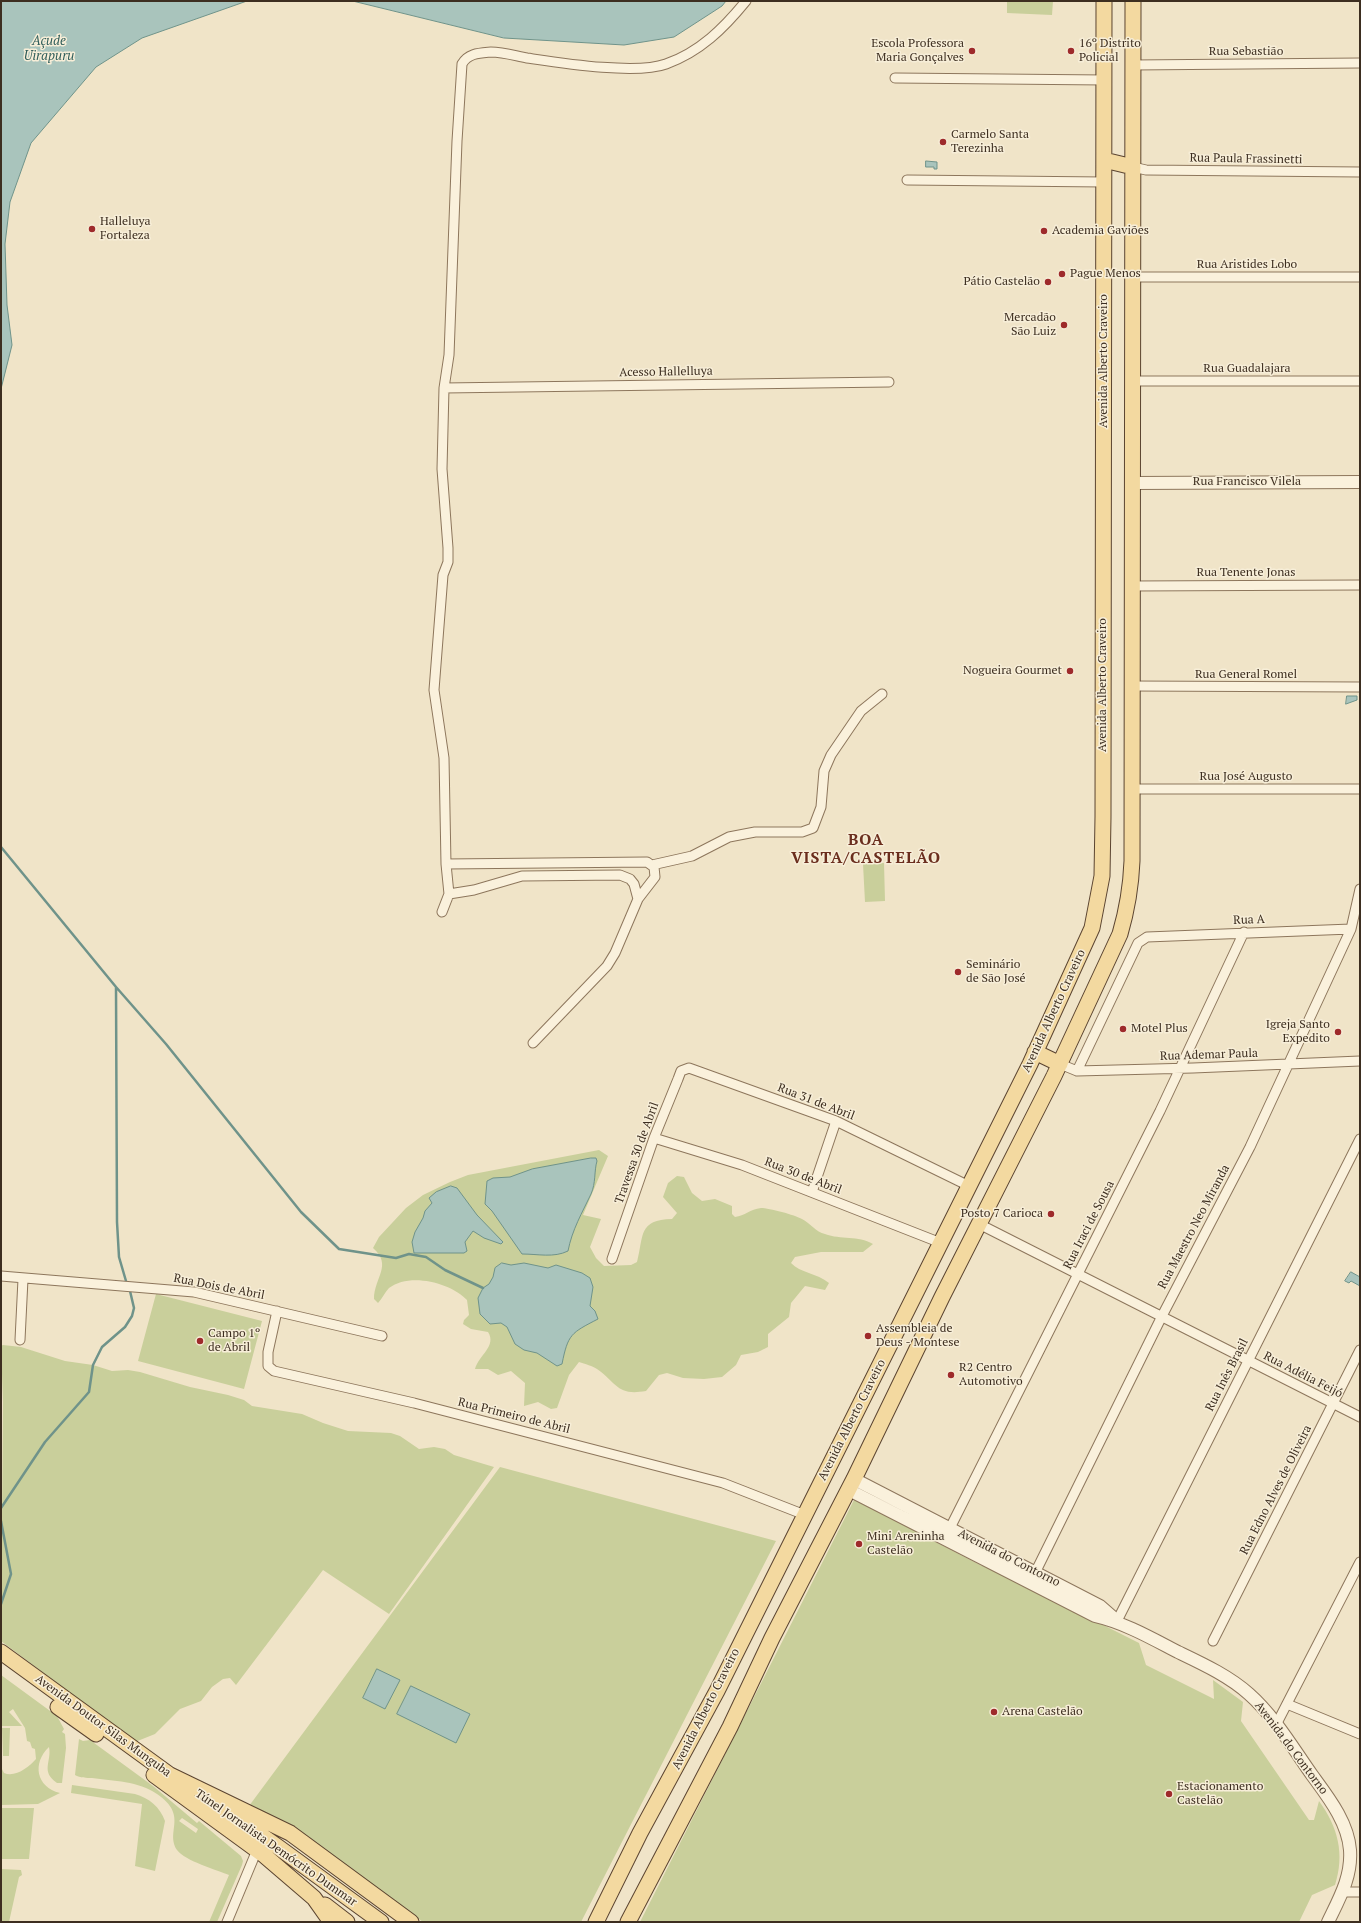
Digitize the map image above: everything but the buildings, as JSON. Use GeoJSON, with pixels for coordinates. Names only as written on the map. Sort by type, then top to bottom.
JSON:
{"type":"FeatureCollection","features":[{"type":"Feature","properties":{"kind":"main road","name":"Avenida Alberto Craveiro"},"geometry":{"type":"LineString","coordinates":[[596,1922],[640,1833],[717,1691],[805,1515],[1035,1052],[1092,928],[1102,876],[1104,1]]}},
{"type":"Feature","properties":{"kind":"main road"},"geometry":{"type":"LineString","coordinates":[[628,1922],[726,1734],[772,1638],[851,1485],[979,1224],[1060,1064],[1120,934],[1131,879],[1133,1]]}},
{"type":"Feature","properties":{"kind":"main road"},"geometry":{"type":"LineString","coordinates":[[1104,160],[1133,167]]}},
{"type":"Feature","properties":{"kind":"main road"},"geometry":{"type":"LineString","coordinates":[[1035,1052],[1060,1064]]}},
{"type":"Feature","properties":{"kind":"main road","name":"Avenida Doutor Silas Munguba"},"geometry":{"type":"LineString","coordinates":[[2,1659],[170,1775],[290,1833],[411,1922]]}},
{"type":"Feature","properties":{"kind":"main road","name":"Avenida Doutor Silas Munguba"},"geometry":{"type":"LineString","coordinates":[[2,1659],[256,1850],[314,1898],[331,1922]]}},
{"type":"Feature","properties":{"kind":"main road","name":"Túnel Jornalista Demócrito Dummar"},"geometry":{"type":"LineString","coordinates":[[170,1775],[278,1847],[381,1922]]}},
{"type":"Feature","properties":{"kind":"main road","name":"Túnel Jornalista Demócrito Dummar"},"geometry":{"type":"LineString","coordinates":[[314,1898],[347,1922]]}},
{"type":"Feature","properties":{"kind":"street"},"geometry":{"type":"LineString","coordinates":[[442,912],[449,894],[446,864],[444,758],[434,690],[443,575],[448,562],[442,469],[444,388],[449,355],[460,80],[462,64],[465,58],[471,55],[492,52],[562,63],[614,67],[631,68],[665,65],[697,50],[710,40],[728,23],[746,1]]}},
{"type":"Feature","properties":{"kind":"street","name":"Rua Sebastião"},"geometry":{"type":"LineString","coordinates":[[1133,65],[1360,63]]}},
{"type":"Feature","properties":{"kind":"street"},"geometry":{"type":"LineString","coordinates":[[895,78],[1104,80]]}},
{"type":"Feature","properties":{"kind":"street","name":"Rua Paula Frassinetti"},"geometry":{"type":"LineString","coordinates":[[1133,167],[1146,170],[1360,172]]}},
{"type":"Feature","properties":{"kind":"street"},"geometry":{"type":"LineString","coordinates":[[907,180],[1104,182]]}},
{"type":"Feature","properties":{"kind":"street","name":"Rua Aristides Lobo"},"geometry":{"type":"LineString","coordinates":[[1133,277],[1360,277]]}},
{"type":"Feature","properties":{"kind":"street","name":"Rua Guadalajara"},"geometry":{"type":"LineString","coordinates":[[1133,381],[1360,381]]}},
{"type":"Feature","properties":{"kind":"street","name":"Acesso Hallelluya"},"geometry":{"type":"LineString","coordinates":[[444,388],[889,382]]}},
{"type":"Feature","properties":{"kind":"street","name":"Rua Francisco Vilela"},"geometry":{"type":"LineString","coordinates":[[1133,483],[1360,482]]}},
{"type":"Feature","properties":{"kind":"street","name":"Rua Tenente Jonas"},"geometry":{"type":"LineString","coordinates":[[1132,586],[1360,585]]}},
{"type":"Feature","properties":{"kind":"street","name":"Rua General Romel"},"geometry":{"type":"LineString","coordinates":[[1132,686],[1360,687]]}},
{"type":"Feature","properties":{"kind":"street"},"geometry":{"type":"LineString","coordinates":[[652,865],[692,856],[729,837],[755,832],[802,832],[813,828],[821,807],[824,771],[831,755],[861,711],[882,694]]}},
{"type":"Feature","properties":{"kind":"street","name":"Rua José Augusto"},"geometry":{"type":"LineString","coordinates":[[1132,789],[1360,789]]}},
{"type":"Feature","properties":{"kind":"street"},"geometry":{"type":"LineString","coordinates":[[446,864],[627,861],[647,862],[652,865],[655,871],[654,880],[638,899],[625,933],[612,960],[533,1043]]}},
{"type":"Feature","properties":{"kind":"street"},"geometry":{"type":"LineString","coordinates":[[449,894],[474,890],[522,876],[615,875],[630,880],[637,890],[638,899]]}},
{"type":"Feature","properties":{"kind":"street","name":"Rua Maestro Neo Miranda"},"geometry":{"type":"LineString","coordinates":[[1036,1571],[1162,1316],[1250,1147],[1290,1063],[1351,929],[1360,889]]}},
{"type":"Feature","properties":{"kind":"street","name":"Rua A"},"geometry":{"type":"LineString","coordinates":[[1077,1071],[1138,943],[1147,937],[1351,929]]}},
{"type":"Feature","properties":{"kind":"street","name":"Rua Iraci de Sousa"},"geometry":{"type":"LineString","coordinates":[[950,1528],[1181,1068],[1244,932]]}},
{"type":"Feature","properties":{"kind":"street","name":"Rua Ademar Paula"},"geometry":{"type":"LineString","coordinates":[[1060,1064],[1077,1071],[1360,1061]]}},
{"type":"Feature","properties":{"kind":"street","name":"Travessa 30 de Abril"},"geometry":{"type":"LineString","coordinates":[[612,1259],[654,1138],[681,1071],[689,1068],[695,1070]]}},
{"type":"Feature","properties":{"kind":"street","name":"Rua 31 de Abril"},"geometry":{"type":"LineString","coordinates":[[695,1070],[836,1121],[969,1186]]}},
{"type":"Feature","properties":{"kind":"street"},"geometry":{"type":"LineString","coordinates":[[812,1192],[836,1121]]}},
{"type":"Feature","properties":{"kind":"street","name":"Rua 30 de Abril"},"geometry":{"type":"LineString","coordinates":[[654,1138],[742,1165],[940,1243]]}},
{"type":"Feature","properties":{"kind":"street","name":"Rua Inês Brasil"},"geometry":{"type":"LineString","coordinates":[[1117,1621],[1360,1139]]}},
{"type":"Feature","properties":{"kind":"street","name":"Rua Adélia Feijó"},"geometry":{"type":"LineString","coordinates":[[979,1224],[1077,1275],[1162,1316],[1360,1417]]}},
{"type":"Feature","properties":{"kind":"street","name":"Rua Dois de Abril"},"geometry":{"type":"LineString","coordinates":[[1,1276],[22,1279],[194,1292],[382,1336]]}},
{"type":"Feature","properties":{"kind":"street"},"geometry":{"type":"LineString","coordinates":[[20,1340],[22,1279]]}},
{"type":"Feature","properties":{"kind":"street","name":"Rua Primeiro de Abril"},"geometry":{"type":"LineString","coordinates":[[277,1312],[268,1357],[268,1366],[274,1371],[437,1408],[724,1483],[805,1515]]}},
{"type":"Feature","properties":{"kind":"street","name":"Rua Edno Alves de Oliveira"},"geometry":{"type":"LineString","coordinates":[[1213,1641],[1360,1350]]}},
{"type":"Feature","properties":{"kind":"street","name":"Avenida do Contorno"},"geometry":{"type":"LineString","coordinates":[[851,1485],[950,1528],[1036,1571],[1100,1606],[1117,1621],[1233,1682],[1254,1699],[1276,1726],[1326,1795],[1338,1814],[1345,1830],[1350,1848],[1350,1863],[1343,1892],[1328,1922]]}},
{"type":"Feature","properties":{"kind":"street","name":"Avenida do Contorno"},"geometry":{"type":"LineString","coordinates":[[851,1485],[1095,1616],[1117,1621]]}},
{"type":"Feature","properties":{"kind":"street"},"geometry":{"type":"LineString","coordinates":[[1276,1726],[1360,1562]]}},
{"type":"Feature","properties":{"kind":"street"},"geometry":{"type":"LineString","coordinates":[[1287,1704],[1360,1734]]}},
{"type":"Feature","properties":{"kind":"street"},"geometry":{"type":"LineString","coordinates":[[227,1922],[256,1850]]}},
{"type":"Feature","properties":{"kind":"street"},"geometry":{"type":"LineString","coordinates":[[1343,1892],[1360,1892]]}},
{"type":"Feature","properties":{"kind":"green space"},"geometry":{"type":"Polygon","coordinates":[[[1007,1],[1053,1],[1052,15],[1007,13],[1007,1]]]}},
{"type":"Feature","properties":{"kind":"green space"},"geometry":{"type":"Polygon","coordinates":[[[884,863],[885,901],[865,902],[863,864],[884,863]]]}},
{"type":"Feature","properties":{"kind":"green space"},"geometry":{"type":"Polygon","coordinates":[[[599,1150],[608,1156],[583,1215],[601,1219],[590,1247],[596,1258],[604,1266],[631,1265],[637,1262],[642,1237],[648,1226],[653,1222],[672,1219],[677,1213],[663,1197],[668,1183],[677,1176],[684,1177],[692,1193],[702,1201],[715,1199],[732,1206],[732,1214],[735,1217],[761,1208],[770,1209],[799,1217],[822,1233],[837,1237],[861,1239],[873,1244],[863,1252],[821,1252],[795,1257],[791,1263],[799,1269],[819,1277],[829,1283],[825,1290],[805,1286],[791,1303],[789,1317],[768,1334],[768,1347],[758,1352],[741,1355],[736,1365],[722,1377],[704,1379],[683,1378],[667,1373],[659,1375],[646,1391],[629,1392],[618,1388],[604,1374],[595,1368],[579,1362],[569,1375],[557,1408],[551,1409],[538,1402],[524,1406],[525,1383],[511,1371],[498,1375],[488,1369],[475,1369],[489,1346],[490,1337],[488,1332],[471,1329],[463,1324],[464,1320],[469,1315],[467,1300],[460,1294],[441,1285],[419,1280],[398,1283],[389,1288],[378,1303],[374,1299],[381,1272],[382,1260],[373,1248],[379,1237],[406,1208],[423,1195],[468,1175],[599,1150]]]}},
{"type":"Feature","properties":{"kind":"green space","name":"Campo 1º de Abril"},"geometry":{"type":"Polygon","coordinates":[[[156,1294],[262,1321],[244,1389],[138,1361],[156,1294]]]}},
{"type":"Feature","properties":{"kind":"green space"},"geometry":{"type":"Polygon","coordinates":[[[1,1346],[21,1347],[65,1361],[93,1365],[112,1371],[128,1370],[140,1372],[190,1387],[228,1395],[244,1400],[252,1406],[302,1414],[348,1431],[391,1433],[400,1436],[419,1449],[434,1447],[445,1449],[454,1455],[494,1467],[389,1614],[323,1570],[236,1685],[230,1678],[223,1679],[212,1687],[201,1701],[180,1709],[155,1734],[135,1742],[1,1641],[3,1402],[1,1346]]]}},
{"type":"Feature","properties":{"kind":"green space"},"geometry":{"type":"Polygon","coordinates":[[[500,1467],[776,1541],[581,1922],[423,1922],[378,1889],[249,1806],[500,1467]]]}},
{"type":"Feature","properties":{"kind":"green space","name":"Arena Castelão"},"geometry":{"type":"Polygon","coordinates":[[[854,1500],[857,1500],[918,1530],[922,1535],[982,1566],[986,1566],[1139,1643],[1146,1665],[1214,1699],[1213,1680],[1243,1702],[1241,1721],[1309,1820],[1314,1820],[1319,1801],[1326,1811],[1338,1841],[1339,1862],[1335,1885],[1312,1895],[1299,1922],[640,1922],[854,1500]]]}},
{"type":"Feature","properties":{"kind":"green space"},"geometry":{"type":"Polygon","coordinates":[[[1,1675],[57,1716],[64,1729],[62,1732],[65,1734],[66,1748],[62,1783],[57,1783],[49,1774],[49,1747],[40,1760],[39,1767],[41,1780],[46,1786],[60,1793],[38,1804],[1,1805],[1,1767],[4,1773],[13,1774],[22,1771],[36,1759],[35,1749],[32,1748],[30,1742],[27,1741],[25,1728],[13,1709],[9,1712],[22,1726],[2,1726],[1,1675]]]}},
{"type":"Feature","properties":{"kind":"green space"},"geometry":{"type":"Polygon","coordinates":[[[2,1728],[10,1728],[9,1756],[3,1756],[2,1728]]]}},
{"type":"Feature","properties":{"kind":"green space"},"geometry":{"type":"Polygon","coordinates":[[[79,1739],[83,1741],[90,1740],[153,1786],[197,1823],[199,1821],[241,1856],[243,1861],[242,1865],[217,1922],[209,1922],[229,1875],[187,1858],[177,1850],[173,1836],[174,1816],[172,1809],[167,1802],[157,1794],[142,1786],[117,1781],[84,1778],[75,1775],[79,1739]],[[182,1818],[179,1821],[196,1833],[198,1829],[182,1818]]]}},
{"type":"Feature","properties":{"kind":"green space"},"geometry":{"type":"Polygon","coordinates":[[[72,1785],[135,1794],[145,1798],[157,1807],[165,1821],[155,1871],[135,1866],[142,1804],[71,1793],[72,1785]]]}},
{"type":"Feature","properties":{"kind":"green space"},"geometry":{"type":"Polygon","coordinates":[[[1,1808],[34,1808],[29,1859],[1,1859],[1,1808]]]}},
{"type":"Feature","properties":{"kind":"green space"},"geometry":{"type":"Polygon","coordinates":[[[1,1869],[21,1870],[22,1875],[19,1877],[9,1922],[1,1922],[1,1869]]]}},
{"type":"Feature","properties":{"kind":"water","name":"Açude Uirapuru"},"geometry":{"type":"Polygon","coordinates":[[[1,1],[247,1],[142,38],[96,67],[31,143],[10,202],[5,244],[7,305],[12,345],[1,389],[1,1]]]}},
{"type":"Feature","properties":{"kind":"water"},"geometry":{"type":"Polygon","coordinates":[[[353,1],[726,1],[722,6],[674,37],[624,45],[504,38],[353,1]]]}},
{"type":"Feature","properties":{"kind":"water"},"geometry":{"type":"Polygon","coordinates":[[[926,161],[937,162],[937,169],[934,169],[934,167],[926,167],[926,161]]]}},
{"type":"Feature","properties":{"kind":"water"},"geometry":{"type":"Polygon","coordinates":[[[1347,696],[1357,696],[1357,700],[1346,704],[1347,696]]]}},
{"type":"Feature","properties":{"kind":"water"},"geometry":{"type":"Polygon","coordinates":[[[596,1158],[597,1161],[594,1186],[575,1229],[568,1251],[552,1255],[522,1254],[492,1211],[485,1204],[487,1181],[493,1178],[510,1177],[532,1169],[596,1158]]]}},
{"type":"Feature","properties":{"kind":"water"},"geometry":{"type":"Polygon","coordinates":[[[451,1186],[457,1188],[477,1215],[503,1242],[501,1244],[484,1238],[473,1231],[465,1242],[467,1251],[464,1253],[414,1253],[412,1242],[425,1211],[432,1203],[429,1198],[436,1192],[451,1186]]]}},
{"type":"Feature","properties":{"kind":"water"},"geometry":{"type":"Polygon","coordinates":[[[502,1263],[511,1265],[524,1263],[548,1268],[556,1265],[582,1273],[590,1278],[593,1287],[590,1306],[595,1311],[598,1319],[576,1331],[572,1336],[566,1346],[562,1364],[557,1366],[537,1353],[524,1350],[515,1344],[507,1327],[501,1323],[490,1324],[480,1314],[478,1298],[483,1288],[489,1284],[493,1277],[495,1268],[502,1263]]]}},
{"type":"Feature","properties":{"kind":"water"},"geometry":{"type":"Polygon","coordinates":[[[1351,1272],[1360,1277],[1360,1286],[1351,1281],[1349,1283],[1345,1281],[1351,1272]]]}},
{"type":"Feature","properties":{"kind":"water"},"geometry":{"type":"Polygon","coordinates":[[[377,1669],[400,1680],[385,1709],[363,1698],[377,1669]]]}},
{"type":"Feature","properties":{"kind":"water"},"geometry":{"type":"Polygon","coordinates":[[[411,1686],[470,1714],[456,1743],[397,1714],[411,1686]]]}},
{"type":"Feature","properties":{"kind":"waterway"},"geometry":{"type":"LineString","coordinates":[[1,847],[116,987],[117,1222],[119,1257],[126,1281]]}},
{"type":"Feature","properties":{"kind":"waterway"},"geometry":{"type":"LineString","coordinates":[[116,987],[166,1044],[301,1212],[339,1249],[396,1258],[409,1254],[426,1257],[445,1270],[483,1288]]}},
{"type":"Feature","properties":{"kind":"waterway"},"geometry":{"type":"LineString","coordinates":[[1,1508],[45,1442],[89,1392],[93,1365],[102,1347],[125,1327],[132,1316],[134,1308],[130,1291]]}},
{"type":"Feature","properties":{"kind":"waterway"},"geometry":{"type":"LineString","coordinates":[[1,1521],[11,1574],[1,1604]]}},
{"type":"Feature","properties":{"kind":"place","name":"Escola Professora Maria Gonçalves"},"geometry":{"type":"Point","coordinates":[972,51]}},
{"type":"Feature","properties":{"kind":"place","name":"16º Distrito Policial"},"geometry":{"type":"Point","coordinates":[1071,51]}},
{"type":"Feature","properties":{"kind":"place","name":"Carmelo Santa Terezinha"},"geometry":{"type":"Point","coordinates":[943,142]}},
{"type":"Feature","properties":{"kind":"place","name":"Halleluya Fortaleza"},"geometry":{"type":"Point","coordinates":[92,229]}},
{"type":"Feature","properties":{"kind":"place","name":"Academia Gaviões"},"geometry":{"type":"Point","coordinates":[1044,231]}},
{"type":"Feature","properties":{"kind":"place","name":"Pague Menos"},"geometry":{"type":"Point","coordinates":[1062,274]}},
{"type":"Feature","properties":{"kind":"place","name":"Pátio Castelão"},"geometry":{"type":"Point","coordinates":[1048,282]}},
{"type":"Feature","properties":{"kind":"place","name":"Mercadão São Luiz"},"geometry":{"type":"Point","coordinates":[1064,325]}},
{"type":"Feature","properties":{"kind":"place","name":"Nogueira Gourmet"},"geometry":{"type":"Point","coordinates":[1070,671]}},
{"type":"Feature","properties":{"kind":"place","name":"Seminário de São José"},"geometry":{"type":"Point","coordinates":[958,972]}},
{"type":"Feature","properties":{"kind":"place","name":"Motel Plus"},"geometry":{"type":"Point","coordinates":[1123,1029]}},
{"type":"Feature","properties":{"kind":"place","name":"Igreja Santo Expedito"},"geometry":{"type":"Point","coordinates":[1338,1032]}},
{"type":"Feature","properties":{"kind":"place","name":"Posto 7 Carioca"},"geometry":{"type":"Point","coordinates":[1051,1214]}},
{"type":"Feature","properties":{"kind":"place","name":"Assembleia de Deus - Montese"},"geometry":{"type":"Point","coordinates":[868,1336]}},
{"type":"Feature","properties":{"kind":"place","name":"Campo 1º de Abril"},"geometry":{"type":"Point","coordinates":[200,1341]}},
{"type":"Feature","properties":{"kind":"place","name":"R2 Centro Automotivo"},"geometry":{"type":"Point","coordinates":[951,1375]}},
{"type":"Feature","properties":{"kind":"place","name":"Mini Areninha Castelão"},"geometry":{"type":"Point","coordinates":[859,1544]}},
{"type":"Feature","properties":{"kind":"place","name":"Arena Castelão"},"geometry":{"type":"Point","coordinates":[994,1712]}},
{"type":"Feature","properties":{"kind":"place","name":"Estacionamento Castelão"},"geometry":{"type":"Point","coordinates":[1169,1794]}},
{"type":"Feature","properties":{"kind":"district","name":"BOA VISTA/CASTELÃO"},"geometry":{"type":"Point","coordinates":[866,849]}}]}
